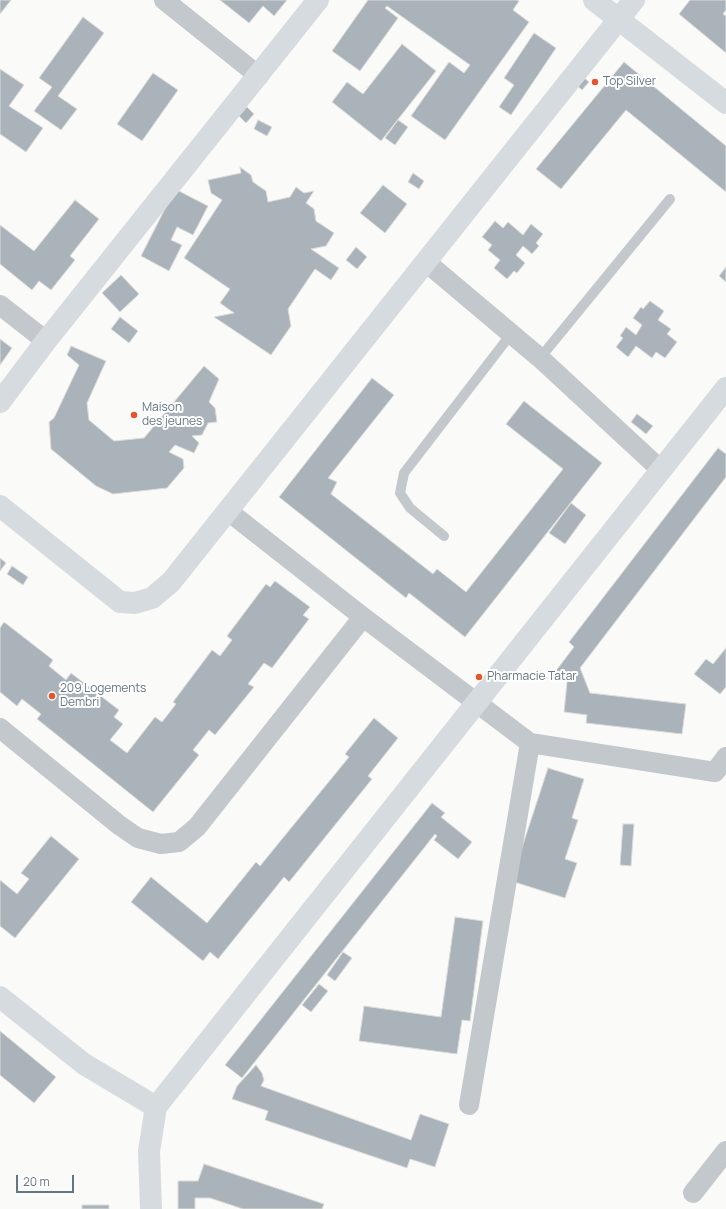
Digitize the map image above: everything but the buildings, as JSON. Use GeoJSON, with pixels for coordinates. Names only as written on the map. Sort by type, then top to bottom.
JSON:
{"type":"FeatureCollection","features":[{"type":"Feature","properties":{"kind":"street"},"geometry":{"type":"LineString","coordinates":[[164,0],[259,76]]}},
{"type":"Feature","properties":{"kind":"street"},"geometry":{"type":"LineString","coordinates":[[0,402],[46,341],[259,76],[318,0]]}},
{"type":"Feature","properties":{"kind":"street"},"geometry":{"type":"LineString","coordinates":[[594,0],[726,103]]}},
{"type":"Feature","properties":{"kind":"street"},"geometry":{"type":"LineString","coordinates":[[0,506],[120,602],[135,603],[152,598],[171,582],[634,0]]}},
{"type":"Feature","properties":{"kind":"street"},"geometry":{"type":"LineString","coordinates":[[426,262],[540,358],[661,470]]}},
{"type":"Feature","properties":{"kind":"street"},"geometry":{"type":"LineString","coordinates":[[0,305],[46,341]]}},
{"type":"Feature","properties":{"kind":"street"},"geometry":{"type":"LineString","coordinates":[[151,1209],[149,1151],[156,1107],[661,470],[724,394]]}},
{"type":"Feature","properties":{"kind":"street"},"geometry":{"type":"LineString","coordinates":[[228,511],[362,617],[477,701],[530,743],[715,772],[726,758]]}},
{"type":"Feature","properties":{"kind":"street"},"geometry":{"type":"LineString","coordinates":[[0,728],[119,825],[138,838],[161,844],[179,842],[197,827],[362,617]]}},
{"type":"Feature","properties":{"kind":"street"},"geometry":{"type":"LineString","coordinates":[[469,1105],[530,743]]}},
{"type":"Feature","properties":{"kind":"street"},"geometry":{"type":"LineString","coordinates":[[0,996],[84,1064],[156,1107]]}},
{"type":"Feature","properties":{"kind":"street"},"geometry":{"type":"LineString","coordinates":[[693,1193],[726,1151]]}},
{"type":"Feature","properties":{"kind":"lane"},"geometry":{"type":"LineString","coordinates":[[540,358],[670,199]]}},
{"type":"Feature","properties":{"kind":"lane"},"geometry":{"type":"LineString","coordinates":[[444,536],[410,508],[400,493],[404,473],[511,334]]}},
{"type":"Feature","properties":{"kind":"place","name":"Top Silver"},"geometry":{"type":"Point","coordinates":[595,82]}},
{"type":"Feature","properties":{"kind":"place","name":"Maison des jeunes"},"geometry":{"type":"Point","coordinates":[134,415]}},
{"type":"Feature","properties":{"kind":"place","name":"Pharmacie Tatar"},"geometry":{"type":"Point","coordinates":[479,677]}},
{"type":"Feature","properties":{"kind":"place","name":"209 Logements Dembri"},"geometry":{"type":"Point","coordinates":[52,696]}}]}
